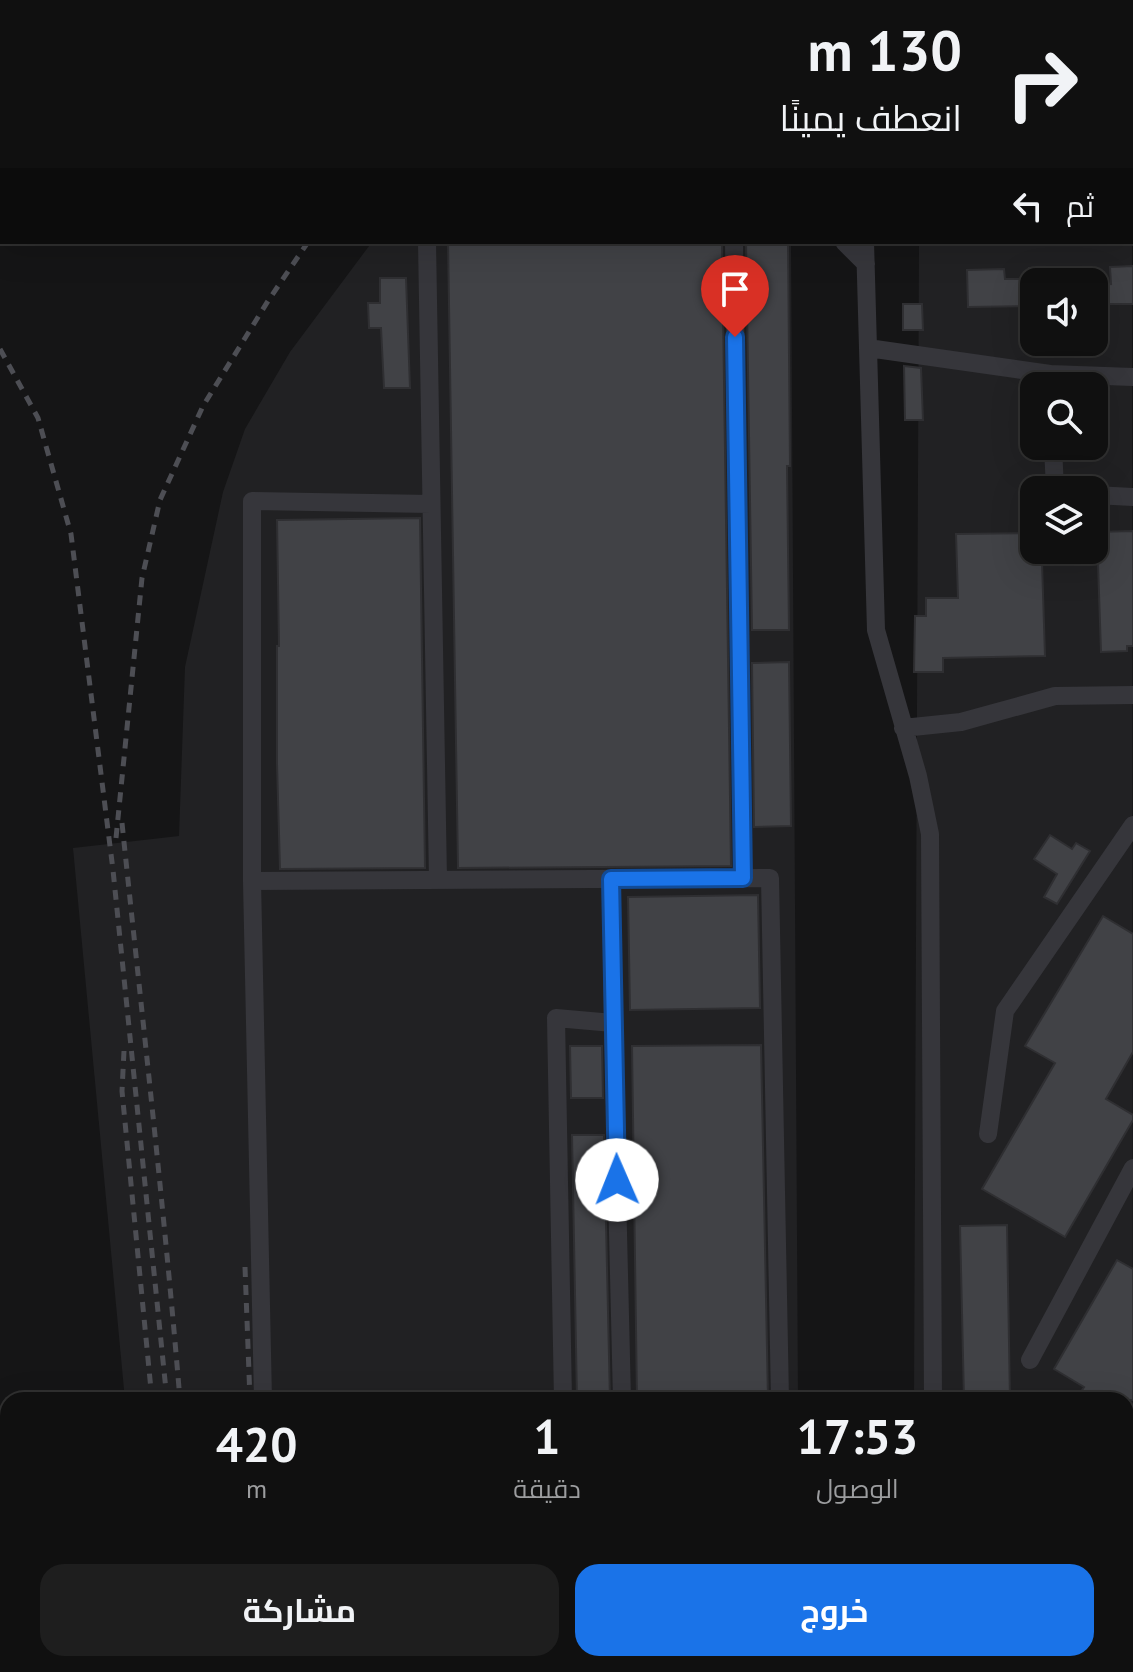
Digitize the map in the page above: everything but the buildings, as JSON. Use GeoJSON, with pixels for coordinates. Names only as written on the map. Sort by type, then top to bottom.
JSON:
{"type":"FeatureCollection","features":[{"type":"Feature","properties":{"kind":"street"},"geometry":{"type":"LineString","coordinates":[[427,244],[438,880]]}},
{"type":"Feature","properties":{"kind":"street"},"geometry":{"type":"LineString","coordinates":[[734,244],[743,878]]}},
{"type":"Feature","properties":{"kind":"street"},"geometry":{"type":"LineString","coordinates":[[846,244],[866,264]]}},
{"type":"Feature","properties":{"kind":"street"},"geometry":{"type":"LineString","coordinates":[[865,244],[876,630],[918,776],[930,834],[933,1392]]}},
{"type":"Feature","properties":{"kind":"street"},"geometry":{"type":"LineString","coordinates":[[868,348],[1020,375]]}},
{"type":"Feature","properties":{"kind":"street"},"geometry":{"type":"LineString","coordinates":[[1108,378],[1133,377]]}},
{"type":"Feature","properties":{"kind":"street"},"geometry":{"type":"LineString","coordinates":[[1108,496],[1133,497]]}},
{"type":"Feature","properties":{"kind":"street"},"geometry":{"type":"LineString","coordinates":[[263,1392],[252,881],[252,501],[431,504]]}},
{"type":"Feature","properties":{"kind":"street"},"geometry":{"type":"LineString","coordinates":[[903,728],[961,722],[1055,696],[1133,695]]}},
{"type":"Feature","properties":{"kind":"street"},"geometry":{"type":"LineString","coordinates":[[988,1134],[1005,1011],[1133,825]]}},
{"type":"Feature","properties":{"kind":"street"},"geometry":{"type":"LineString","coordinates":[[252,881],[770,878],[780,1392]]}},
{"type":"Feature","properties":{"kind":"street"},"geometry":{"type":"LineString","coordinates":[[611,879],[622,1392]]}},
{"type":"Feature","properties":{"kind":"street"},"geometry":{"type":"LineString","coordinates":[[563,1392],[556,1018],[613,1023]]}},
{"type":"Feature","properties":{"kind":"street"},"geometry":{"type":"LineString","coordinates":[[1030,1360],[1133,1168]]}},
{"type":"Feature","properties":{"kind":"shaded area"},"geometry":{"type":"Polygon","coordinates":[[[371,244],[791,244],[798,1392],[124,1392],[73,848],[179,836],[185,667],[223,492],[245,429],[290,352],[371,244]]]}},
{"type":"Feature","properties":{"kind":"shaded area"},"geometry":{"type":"Polygon","coordinates":[[[919,244],[1132,244],[1133,1392],[914,1392],[919,244]]]}},
{"type":"Feature","properties":{"kind":"railway"},"geometry":{"type":"LineString","coordinates":[[116,838],[142,578],[160,500],[203,406],[307,244]]}},
{"type":"Feature","properties":{"kind":"railway"},"geometry":{"type":"LineString","coordinates":[[0,349],[38,418],[71,534],[113,870],[166,1392]]}},
{"type":"Feature","properties":{"kind":"railway"},"geometry":{"type":"LineString","coordinates":[[122,823],[179,1392]]}},
{"type":"Feature","properties":{"kind":"railway"},"geometry":{"type":"LineString","coordinates":[[124,1051],[122,1091],[151,1392]]}},
{"type":"Feature","properties":{"kind":"railway"},"geometry":{"type":"LineString","coordinates":[[245,1267],[250,1392]]}},
{"type":"Feature","properties":{"kind":"route"},"geometry":{"type":"LineString","coordinates":[[617,1180],[611,879],[743,878],[735,337]]}}]}
